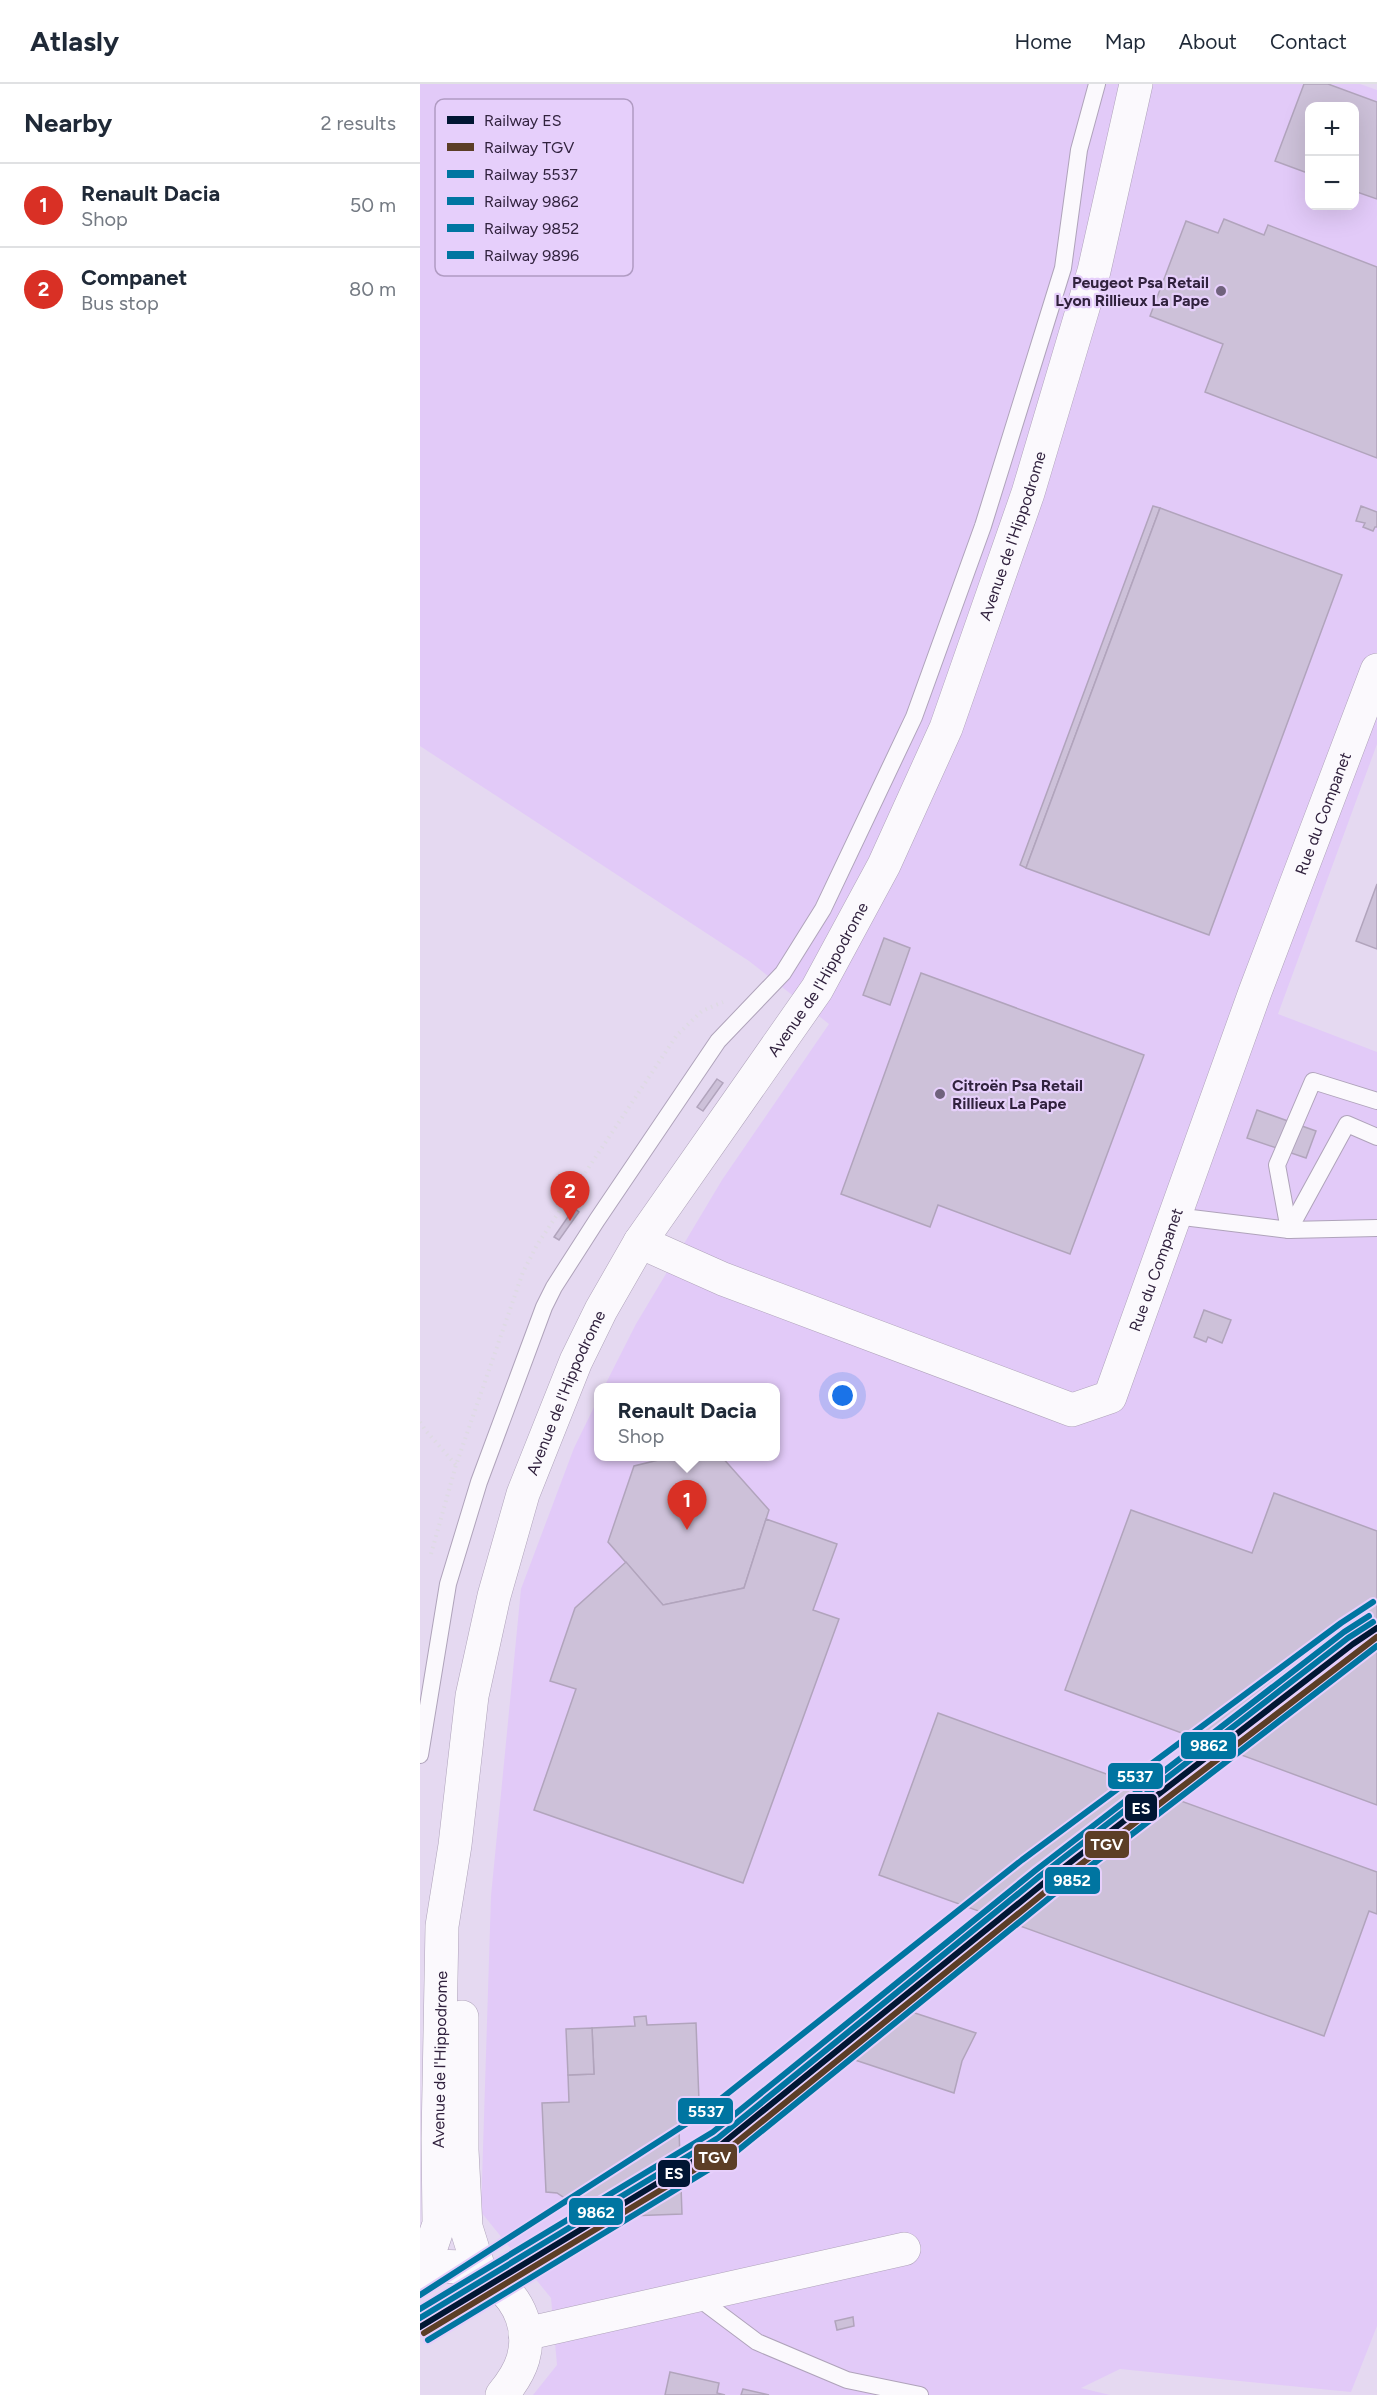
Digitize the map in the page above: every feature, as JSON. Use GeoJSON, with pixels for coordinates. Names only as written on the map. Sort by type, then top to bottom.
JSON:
{"type":"FeatureCollection","features":[{"type":"Feature","properties":{"kind":"main road","name":"Avenue de l'Hippodrome"},"geometry":{"type":"LineString","coordinates":[[421,2272],[439,2224],[438,2139],[442,1926],[455,1845],[472,1696],[494,1596],[523,1494],[576,1361],[601,1310],[640,1242],[817,989],[884,865],[946,728],[1028,493],[1094,271],[1136,84]]}},
{"type":"Feature","properties":{"kind":"main road","name":"Rue du Companet"},"geometry":{"type":"LineString","coordinates":[[640,1242],[723,1279],[1072,1410],[1110,1397],[1255,992],[1377,670]]}},
{"type":"Feature","properties":{"kind":"main road","name":"Avenue de l'Hippodrome"},"geometry":{"type":"LineString","coordinates":[[455,1845],[462,1942],[462,2150],[465,2227],[480,2271]]}},
{"type":"Feature","properties":{"kind":"main road"},"geometry":{"type":"LineString","coordinates":[[525,2334],[904,2249]]}},
{"type":"Feature","properties":{"kind":"main road","name":"Avenue de l'Hippodrome"},"geometry":{"type":"LineString","coordinates":[[421,2272],[442,2266],[461,2266],[480,2271],[498,2282],[512,2297],[521,2315],[525,2334],[524,2358],[515,2380],[502,2395]]}},
{"type":"Feature","properties":{"kind":"lane","name":"Avenue de l'Hippodrome"},"geometry":{"type":"LineString","coordinates":[[420,1755],[448,1584],[479,1482],[544,1307],[554,1287],[597,1220],[718,1041],[783,973],[823,909],[914,717],[982,525],[1063,268],[1080,150],[1097,84]]}},
{"type":"Feature","properties":{"kind":"lane"},"geometry":{"type":"LineString","coordinates":[[1289,1230],[1277,1165],[1313,1081],[1377,1101]]}},
{"type":"Feature","properties":{"kind":"lane"},"geometry":{"type":"LineString","coordinates":[[1289,1230],[1347,1124],[1377,1137]]}},
{"type":"Feature","properties":{"kind":"lane"},"geometry":{"type":"LineString","coordinates":[[1174,1216],[1289,1230],[1377,1228]]}},
{"type":"Feature","properties":{"kind":"lane"},"geometry":{"type":"LineString","coordinates":[[697,2297],[757,2342],[847,2380],[920,2395]]}},
{"type":"Feature","properties":{"kind":"path"},"geometry":{"type":"LineString","coordinates":[[429,1563],[456,1465],[523,1272],[537,1245],[677,1035],[702,1011],[732,998]]}},
{"type":"Feature","properties":{"kind":"shaded area"},"geometry":{"type":"Polygon","coordinates":[[[420,84],[1360,84],[1377,90],[1377,744],[1278,1014],[1377,1052],[1377,2326],[1351,2392],[1120,2369],[1081,2388],[1110,2395],[533,2395],[557,2365],[551,2298],[481,2212],[491,1896],[521,1589],[574,1448],[594,1407],[594,1461],[780,1461],[780,1383],[606,1383],[636,1324],[722,1180],[829,1024],[749,961],[420,746],[420,84]]]}},
{"type":"Feature","properties":{"kind":"building"},"geometry":{"type":"Polygon","coordinates":[[[1304,84],[1328,84],[1377,102],[1377,199],[1359,193],[1359,102],[1305,102],[1305,172],[1275,161],[1304,84]]]}},
{"type":"Feature","properties":{"kind":"building"},"geometry":{"type":"Polygon","coordinates":[[[1224,219],[1264,235],[1268,225],[1377,267],[1377,458],[1205,392],[1223,344],[1150,316],[1186,221],[1218,233],[1224,219]]]}},
{"type":"Feature","properties":{"kind":"building"},"geometry":{"type":"Polygon","coordinates":[[[1153,506],[1160,508],[1026,868],[1020,865],[1153,506]]]}},
{"type":"Feature","properties":{"kind":"building"},"geometry":{"type":"Polygon","coordinates":[[[1361,506],[1377,512],[1377,527],[1373,531],[1363,527],[1365,523],[1356,521],[1361,506]]]}},
{"type":"Feature","properties":{"kind":"building"},"geometry":{"type":"Polygon","coordinates":[[[1160,508],[1342,575],[1209,935],[1026,868],[1160,508]]]}},
{"type":"Feature","properties":{"kind":"building"},"geometry":{"type":"Polygon","coordinates":[[[1377,884],[1377,949],[1356,941],[1377,884]]]}},
{"type":"Feature","properties":{"kind":"building"},"geometry":{"type":"Polygon","coordinates":[[[884,938],[910,948],[890,1005],[863,995],[884,938]]]}},
{"type":"Feature","properties":{"kind":"building"},"geometry":{"type":"Polygon","coordinates":[[[921,973],[1144,1055],[1070,1254],[938,1205],[930,1227],[841,1194],[921,973]]]}},
{"type":"Feature","properties":{"kind":"building"},"geometry":{"type":"Polygon","coordinates":[[[717,1079],[723,1083],[703,1111],[697,1107],[717,1079]]]}},
{"type":"Feature","properties":{"kind":"building"},"geometry":{"type":"Polygon","coordinates":[[[1257,1110],[1316,1131],[1306,1158],[1247,1138],[1257,1110]]]}},
{"type":"Feature","properties":{"kind":"building"},"geometry":{"type":"Polygon","coordinates":[[[574,1208],[579,1212],[559,1240],[554,1237],[574,1208]]]}},
{"type":"Feature","properties":{"kind":"building"},"geometry":{"type":"Polygon","coordinates":[[[1204,1310],[1231,1320],[1222,1343],[1208,1337],[1206,1342],[1194,1337],[1204,1310]]]}},
{"type":"Feature","properties":{"kind":"building"},"geometry":{"type":"Polygon","coordinates":[[[654,1461],[725,1461],[769,1510],[744,1588],[663,1605],[608,1542],[634,1466],[654,1461]]]}},
{"type":"Feature","properties":{"kind":"building"},"geometry":{"type":"Polygon","coordinates":[[[1274,1493],[1377,1531],[1377,1805],[1065,1690],[1131,1510],[1252,1553],[1274,1493]]]}},
{"type":"Feature","properties":{"kind":"building"},"geometry":{"type":"Polygon","coordinates":[[[766,1519],[837,1544],[813,1610],[839,1619],[743,1883],[534,1810],[576,1689],[550,1681],[575,1608],[626,1562],[663,1605],[744,1588],[766,1519]]]}},
{"type":"Feature","properties":{"kind":"building"},"geometry":{"type":"Polygon","coordinates":[[[938,1713],[1377,1872],[1377,1914],[1369,1911],[1324,2036],[879,1875],[938,1713]]]}},
{"type":"Feature","properties":{"kind":"building"},"geometry":{"type":"Polygon","coordinates":[[[875,2000],[976,2033],[962,2061],[954,2093],[855,2060],[875,2000]]]}},
{"type":"Feature","properties":{"kind":"building"},"geometry":{"type":"Polygon","coordinates":[[[646,2016],[647,2025],[696,2023],[699,2101],[678,2102],[682,2214],[574,2218],[571,2206],[566,2199],[557,2193],[546,2192],[542,2103],[569,2102],[568,2075],[594,2074],[592,2028],[635,2026],[634,2017],[646,2016]]]}},
{"type":"Feature","properties":{"kind":"building"},"geometry":{"type":"Polygon","coordinates":[[[592,2028],[594,2074],[568,2075],[566,2029],[592,2028]]]}},
{"type":"Feature","properties":{"kind":"building"},"geometry":{"type":"Polygon","coordinates":[[[853,2317],[854,2326],[837,2330],[835,2321],[853,2317]]]}},
{"type":"Feature","properties":{"kind":"building"},"geometry":{"type":"Polygon","coordinates":[[[670,2372],[719,2383],[717,2393],[725,2395],[665,2395],[670,2372]]]}},
{"type":"Feature","properties":{"kind":"building"},"geometry":{"type":"Polygon","coordinates":[[[743,2389],[769,2395],[741,2395],[743,2389]]]}},
{"type":"Feature","properties":{"kind":"rail line","name":"5537"},"geometry":{"type":"LineString","coordinates":[[420,2295],[703,2113],[1022,1860],[1341,1623],[1373,1602]]}},
{"type":"Feature","properties":{"kind":"rail line","name":"9896"},"geometry":{"type":"LineString","coordinates":[[420,2309],[713,2132],[1036,1870],[1344,1632],[1369,1616]]}},
{"type":"Feature","properties":{"kind":"rail line","name":"9862"},"geometry":{"type":"LineString","coordinates":[[420,2318],[718,2138],[1040,1876],[1348,1638],[1373,1622]]}},
{"type":"Feature","properties":{"kind":"rail line","name":"ES"},"geometry":{"type":"LineString","coordinates":[[420,2327],[722,2144],[1045,1882],[1353,1644],[1377,1628]]}},
{"type":"Feature","properties":{"kind":"rail line","name":"TGV"},"geometry":{"type":"LineString","coordinates":[[424,2333],[727,2150],[1050,1888],[1377,1637]]}},
{"type":"Feature","properties":{"kind":"rail line","name":"9852"},"geometry":{"type":"LineString","coordinates":[[428,2340],[731,2156],[1054,1894],[1377,1646]]}},
{"type":"Feature","properties":{"kind":"place","name":"Peugeot Psa Retail Lyon Rillieux La Pape"},"geometry":{"type":"Point","coordinates":[1221,291]}},
{"type":"Feature","properties":{"kind":"place","name":"Citroën Psa Retail Rillieux La Pape"},"geometry":{"type":"Point","coordinates":[940,1094]}},
{"type":"Feature","properties":{"kind":"place","name":"Companet"},"geometry":{"type":"Point","coordinates":[570,1221]}},
{"type":"Feature","properties":{"kind":"place","name":"Renault Dacia"},"geometry":{"type":"Point","coordinates":[687,1530]}}]}
